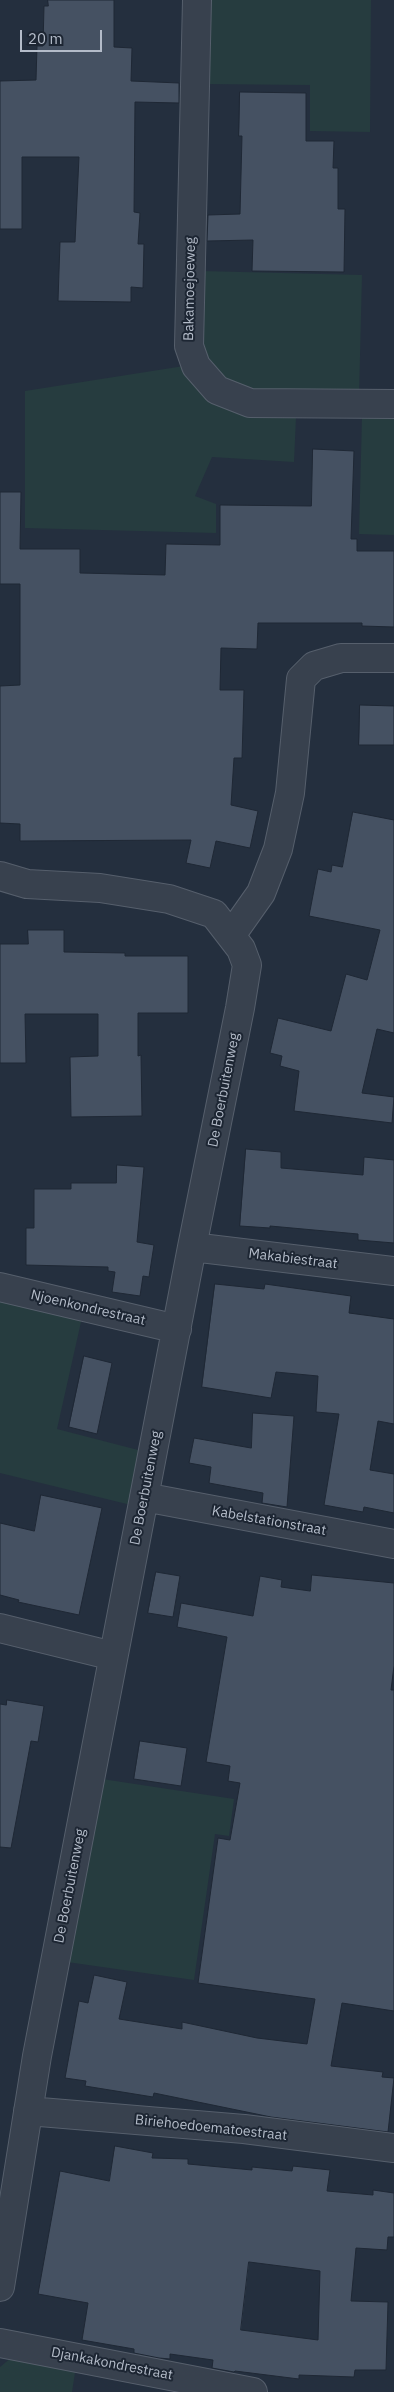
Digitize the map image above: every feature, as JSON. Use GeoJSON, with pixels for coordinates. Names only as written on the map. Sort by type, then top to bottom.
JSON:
{"type":"FeatureCollection","features":[{"type":"Feature","properties":{"kind":"street","name":"Bakamoejoeweg"},"geometry":{"type":"LineString","coordinates":[[197,0],[188,346],[196,366],[217,390],[250,403],[394,404]]}},
{"type":"Feature","properties":{"kind":"street"},"geometry":{"type":"LineString","coordinates":[[232,934],[261,893],[278,850],[290,793],[300,679],[314,666],[341,658],[394,658]]}},
{"type":"Feature","properties":{"kind":"street","name":"De Boerbuitenweg"},"geometry":{"type":"LineString","coordinates":[[0,876],[27,884],[100,888],[169,899],[214,914],[232,934],[247,965],[113,1656],[28,2111],[6,2210],[0,2287]]}},
{"type":"Feature","properties":{"kind":"street","name":"Makabiestraat"},"geometry":{"type":"LineString","coordinates":[[192,1247],[394,1271]]}},
{"type":"Feature","properties":{"kind":"street","name":"Njoenkondrestraat"},"geometry":{"type":"LineString","coordinates":[[0,1287],[177,1329]]}},
{"type":"Feature","properties":{"kind":"street","name":"Kabelstationstraat"},"geometry":{"type":"LineString","coordinates":[[144,1497],[394,1544]]}},
{"type":"Feature","properties":{"kind":"street"},"geometry":{"type":"LineString","coordinates":[[0,1628],[113,1656]]}},
{"type":"Feature","properties":{"kind":"street","name":"Biriehoedoematoestraat"},"geometry":{"type":"LineString","coordinates":[[28,2111],[244,2130],[394,2148]]}},
{"type":"Feature","properties":{"kind":"street","name":"Djankakondrestraat"},"geometry":{"type":"LineString","coordinates":[[0,2343],[253,2392]]}},
{"type":"Feature","properties":{"kind":"green space"},"geometry":{"type":"Polygon","coordinates":[[[206,0],[371,0],[370,132],[310,131],[310,85],[203,84],[206,0]]]}},
{"type":"Feature","properties":{"kind":"green space"},"geometry":{"type":"Polygon","coordinates":[[[201,271],[362,275],[359,397],[242,393],[210,368],[199,335],[201,271]]]}},
{"type":"Feature","properties":{"kind":"green space"},"geometry":{"type":"Polygon","coordinates":[[[184,366],[258,415],[296,417],[294,462],[212,457],[195,496],[216,504],[216,533],[25,528],[25,391],[184,366]]]}},
{"type":"Feature","properties":{"kind":"green space"},"geometry":{"type":"Polygon","coordinates":[[[362,416],[394,416],[394,535],[359,534],[362,416]]]}},
{"type":"Feature","properties":{"kind":"green space"},"geometry":{"type":"Polygon","coordinates":[[[0,1294],[83,1313],[57,1429],[142,1451],[131,1505],[0,1473],[0,1294]]]}},
{"type":"Feature","properties":{"kind":"green space"},"geometry":{"type":"Polygon","coordinates":[[[102,1779],[234,1799],[229,1836],[215,1834],[194,1980],[67,1962],[102,1779]]]}},
{"type":"Feature","properties":{"kind":"green space"},"geometry":{"type":"Polygon","coordinates":[[[11,2358],[76,2366],[72,2392],[0,2392],[0,2367],[11,2358]]]}},
{"type":"Feature","properties":{"kind":"building"},"geometry":{"type":"Polygon","coordinates":[[[48,0],[114,0],[114,47],[132,48],[131,81],[179,83],[179,103],[135,102],[134,212],[140,213],[138,244],[144,244],[143,288],[131,287],[131,302],[58,301],[60,242],[75,242],[79,157],[22,157],[22,229],[0,229],[0,81],[36,80],[37,46],[43,46],[44,6],[48,6],[48,0]]]}},
{"type":"Feature","properties":{"kind":"building"},"geometry":{"type":"Polygon","coordinates":[[[240,92],[306,93],[306,141],[334,141],[333,168],[338,168],[338,209],[345,209],[344,272],[252,271],[253,240],[207,241],[208,215],[240,214],[242,136],[239,136],[240,92]]]}},
{"type":"Feature","properties":{"kind":"building"},"geometry":{"type":"Polygon","coordinates":[[[313,449],[354,451],[351,539],[357,539],[357,551],[394,551],[394,627],[362,626],[362,623],[258,623],[257,649],[221,648],[220,690],[244,690],[242,758],[234,758],[231,805],[258,811],[250,848],[216,841],[210,868],[186,863],[191,840],[20,841],[20,824],[0,823],[0,686],[20,685],[20,584],[0,584],[0,492],[21,492],[20,549],[80,549],[80,573],[165,575],[166,544],[220,545],[220,505],[311,506],[313,449]]]}},
{"type":"Feature","properties":{"kind":"building"},"geometry":{"type":"Polygon","coordinates":[[[360,705],[394,706],[394,745],[359,745],[360,705]]]}},
{"type":"Feature","properties":{"kind":"building"},"geometry":{"type":"Polygon","coordinates":[[[353,812],[394,820],[394,1033],[377,1029],[362,1093],[394,1097],[392,1123],[294,1111],[299,1071],[280,1066],[282,1056],[270,1053],[278,1018],[331,1031],[346,974],[367,980],[380,930],[309,916],[318,869],[331,872],[332,865],[342,867],[353,812]]]}},
{"type":"Feature","properties":{"kind":"building"},"geometry":{"type":"Polygon","coordinates":[[[28,930],[64,930],[64,952],[125,953],[125,956],[188,956],[188,1013],[138,1013],[138,1056],[141,1055],[142,1116],[71,1117],[70,1057],[98,1056],[98,1014],[25,1014],[26,1063],[0,1063],[0,944],[28,944],[28,930]]]}},
{"type":"Feature","properties":{"kind":"building"},"geometry":{"type":"Polygon","coordinates":[[[246,1149],[281,1152],[281,1168],[363,1175],[364,1157],[394,1160],[394,1243],[358,1240],[358,1234],[270,1226],[270,1228],[240,1226],[246,1149]]]}},
{"type":"Feature","properties":{"kind":"building"},"geometry":{"type":"Polygon","coordinates":[[[117,1165],[144,1167],[137,1242],[154,1245],[149,1277],[143,1276],[140,1296],[112,1292],[115,1272],[108,1271],[108,1267],[26,1265],[26,1228],[34,1228],[34,1189],[71,1189],[71,1183],[116,1183],[117,1165]]]}},
{"type":"Feature","properties":{"kind":"building"},"geometry":{"type":"Polygon","coordinates":[[[215,1284],[264,1289],[265,1284],[351,1296],[349,1313],[394,1319],[394,1424],[378,1421],[370,1470],[394,1474],[394,1513],[364,1507],[363,1512],[324,1505],[339,1414],[316,1412],[318,1376],[276,1372],[271,1398],[202,1387],[215,1284]]]}},
{"type":"Feature","properties":{"kind":"building"},"geometry":{"type":"Polygon","coordinates":[[[84,1356],[112,1363],[97,1434],[69,1427],[84,1356]]]}},
{"type":"Feature","properties":{"kind":"building"},"geometry":{"type":"Polygon","coordinates":[[[253,1413],[294,1416],[287,1507],[262,1503],[263,1493],[209,1483],[211,1467],[189,1463],[194,1438],[251,1448],[253,1413]]]}},
{"type":"Feature","properties":{"kind":"building"},"geometry":{"type":"Polygon","coordinates":[[[41,1495],[102,1508],[79,1615],[18,1602],[19,1600],[0,1595],[0,1523],[34,1531],[41,1495]]]}},
{"type":"Feature","properties":{"kind":"building"},"geometry":{"type":"Polygon","coordinates":[[[156,1572],[180,1576],[173,1617],[148,1613],[156,1572]]]}},
{"type":"Feature","properties":{"kind":"building"},"geometry":{"type":"Polygon","coordinates":[[[312,1575],[394,1583],[394,1666],[391,1690],[394,1690],[394,2011],[342,2003],[331,2066],[383,2072],[382,2077],[394,2078],[388,2132],[271,2117],[154,2093],[153,2097],[85,2086],[86,2081],[65,2078],[79,2001],[88,2003],[94,1975],[127,1982],[119,2019],[182,2029],[182,2022],[257,2038],[307,2044],[315,1999],[198,1983],[218,1838],[230,1840],[240,1783],[228,1781],[230,1766],[206,1762],[227,1637],[177,1627],[181,1603],[253,1616],[260,1576],[282,1580],[281,1587],[310,1591],[312,1575]]]}},
{"type":"Feature","properties":{"kind":"building"},"geometry":{"type":"Polygon","coordinates":[[[7,1700],[44,1706],[38,1742],[31,1741],[11,1848],[0,1847],[0,1704],[6,1705],[7,1700]]]}},
{"type":"Feature","properties":{"kind":"building"},"geometry":{"type":"Polygon","coordinates":[[[140,1741],[187,1748],[181,1786],[134,1779],[140,1741]]]}},
{"type":"Feature","properties":{"kind":"building"},"geometry":{"type":"Polygon","coordinates":[[[115,2146],[153,2153],[152,2158],[188,2159],[188,2164],[252,2170],[252,2167],[292,2171],[293,2166],[330,2170],[327,2191],[373,2195],[373,2190],[394,2193],[394,2237],[388,2237],[387,2250],[356,2248],[351,2301],[388,2302],[386,2370],[355,2370],[354,2377],[299,2375],[299,2379],[234,2372],[212,2368],[213,2360],[170,2354],[170,2359],[159,2358],[134,2353],[134,2349],[82,2340],[88,2303],[38,2294],[60,2171],[109,2181],[115,2146]],[[249,2262],[241,2330],[318,2340],[320,2271],[249,2262]]]}}]}
